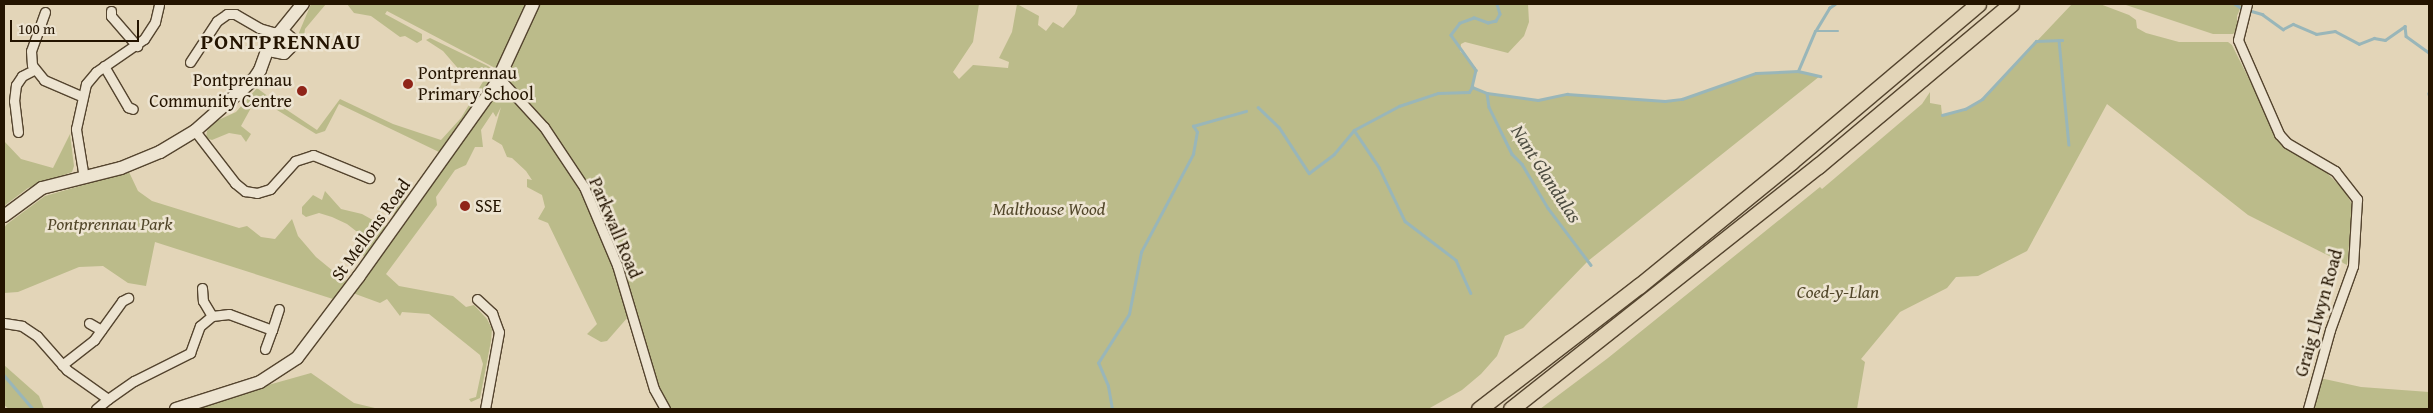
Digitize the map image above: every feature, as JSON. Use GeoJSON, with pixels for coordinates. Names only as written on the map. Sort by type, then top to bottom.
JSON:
{"type":"FeatureCollection","features":[{"type":"Feature","properties":{"kind":"highway"},"geometry":{"type":"LineString","coordinates":[[1479,409],[1638,286],[1792,162],[1978,4]]}},
{"type":"Feature","properties":{"kind":"highway"},"geometry":{"type":"LineString","coordinates":[[1511,409],[1810,172],[2011,4]]}},
{"type":"Feature","properties":{"kind":"main road","name":"St Mellons Road"},"geometry":{"type":"LineString","coordinates":[[176,409],[260,382],[296,358],[360,276],[500,79],[532,4]]}},
{"type":"Feature","properties":{"kind":"main road"},"geometry":{"type":"LineString","coordinates":[[260,70],[274,38],[300,9]]}},
{"type":"Feature","properties":{"kind":"main road"},"geometry":{"type":"LineString","coordinates":[[4,216],[42,188],[138,162],[196,131],[236,97],[260,70],[281,53],[290,49],[300,9]]}},
{"type":"Feature","properties":{"kind":"main road"},"geometry":{"type":"LineString","coordinates":[[274,38],[291,39]]}},
{"type":"Feature","properties":{"kind":"main road"},"geometry":{"type":"LineString","coordinates":[[274,38],[281,53]]}},
{"type":"Feature","properties":{"kind":"street"},"geometry":{"type":"LineString","coordinates":[[84,178],[76,129],[81,96],[90,78],[104,66],[137,46],[151,30],[159,4]]}},
{"type":"Feature","properties":{"kind":"street","name":"Graig Llwyn Road"},"geometry":{"type":"LineString","coordinates":[[2247,4],[2238,40],[2279,134],[2286,143],[2335,171],[2357,199],[2354,266],[2330,330],[2308,409]]}},
{"type":"Feature","properties":{"kind":"street"},"geometry":{"type":"LineString","coordinates":[[111,11],[111,16],[137,46]]}},
{"type":"Feature","properties":{"kind":"street"},"geometry":{"type":"LineString","coordinates":[[45,12],[31,51],[34,70],[53,86],[81,96]]}},
{"type":"Feature","properties":{"kind":"street"},"geometry":{"type":"LineString","coordinates":[[190,62],[221,16],[235,14],[274,38]]}},
{"type":"Feature","properties":{"kind":"street"},"geometry":{"type":"LineString","coordinates":[[104,66],[128,107],[133,109]]}},
{"type":"Feature","properties":{"kind":"street"},"geometry":{"type":"LineString","coordinates":[[18,132],[14,101],[16,85],[22,76],[34,70]]}},
{"type":"Feature","properties":{"kind":"street","name":"Parkwall Road"},"geometry":{"type":"LineString","coordinates":[[500,79],[544,127],[584,187],[617,265],[654,389],[665,409]]}},
{"type":"Feature","properties":{"kind":"street"},"geometry":{"type":"LineString","coordinates":[[196,131],[235,184],[245,191],[257,193],[270,189],[294,161],[313,155],[369,178]]}},
{"type":"Feature","properties":{"kind":"street"},"geometry":{"type":"LineString","coordinates":[[202,288],[203,301],[212,316]]}},
{"type":"Feature","properties":{"kind":"street"},"geometry":{"type":"LineString","coordinates":[[62,365],[90,344],[122,301],[128,298]]}},
{"type":"Feature","properties":{"kind":"street"},"geometry":{"type":"LineString","coordinates":[[477,299],[492,313],[499,332],[485,409]]}},
{"type":"Feature","properties":{"kind":"street"},"geometry":{"type":"LineString","coordinates":[[265,349],[279,309]]}},
{"type":"Feature","properties":{"kind":"street"},"geometry":{"type":"LineString","coordinates":[[96,409],[140,377],[190,353],[200,326],[212,316],[228,314],[272,330]]}},
{"type":"Feature","properties":{"kind":"street"},"geometry":{"type":"LineString","coordinates":[[4,323],[30,331],[62,365],[108,399]]}},
{"type":"Feature","properties":{"kind":"street"},"geometry":{"type":"LineString","coordinates":[[89,323],[101,330]]}},
{"type":"Feature","properties":{"kind":"green space"},"geometry":{"type":"Polygon","coordinates":[[[311,4],[326,4],[305,29],[304,36],[310,46],[306,49],[298,35],[311,4]]]}},
{"type":"Feature","properties":{"kind":"green space"},"geometry":{"type":"Polygon","coordinates":[[[347,4],[529,4],[497,69],[387,11],[385,14],[422,34],[422,40],[417,43],[405,36],[400,37],[371,16],[354,13],[347,4]]]}},
{"type":"Feature","properties":{"kind":"green space","name":"Malthouse Wood"},"geometry":{"type":"Polygon","coordinates":[[[536,4],[979,4],[973,42],[953,72],[959,79],[973,65],[1008,68],[1009,62],[999,58],[1012,32],[1017,4],[1039,16],[1038,25],[1046,31],[1053,22],[1063,28],[1075,14],[1078,4],[1528,4],[1529,22],[1524,36],[1508,53],[1465,42],[1461,44],[1460,51],[1476,68],[1472,87],[1487,93],[1538,100],[1567,94],[1665,101],[1682,99],[1756,73],[1798,71],[1820,76],[1588,261],[1523,328],[1505,336],[1497,356],[1481,374],[1462,390],[1428,409],[670,409],[659,392],[617,258],[585,180],[540,116],[535,120],[583,196],[615,273],[628,317],[607,341],[601,342],[587,334],[597,324],[548,223],[538,219],[545,207],[542,195],[527,187],[527,179],[532,180],[526,171],[512,158],[507,157],[502,145],[492,139],[501,107],[496,117],[493,112],[481,130],[483,147],[475,147],[466,165],[455,170],[436,197],[437,205],[386,274],[399,286],[453,296],[466,307],[474,305],[487,319],[492,329],[491,341],[480,398],[471,402],[469,399],[476,397],[483,364],[480,355],[429,314],[402,312],[400,316],[387,299],[380,303],[350,292],[365,259],[361,251],[367,243],[365,238],[347,224],[332,217],[319,213],[306,217],[302,214],[302,207],[313,195],[322,200],[325,191],[341,209],[362,214],[387,228],[400,201],[410,198],[412,191],[420,185],[440,156],[439,152],[339,104],[325,131],[316,134],[277,110],[263,97],[252,106],[241,126],[251,134],[246,142],[241,135],[229,133],[212,140],[206,138],[207,131],[214,122],[236,112],[257,88],[273,100],[278,97],[284,108],[317,130],[340,99],[393,124],[441,140],[461,118],[484,80],[476,74],[462,73],[443,51],[426,40],[430,38],[488,66],[496,72],[500,90],[506,83],[536,4]]]}},
{"type":"Feature","properties":{"kind":"green space","name":"Coed-y-Llan"},"geometry":{"type":"Polygon","coordinates":[[[2072,4],[2100,4],[2129,15],[2136,20],[2137,28],[2146,33],[2179,42],[2228,42],[2232,45],[2282,145],[2326,172],[2344,190],[2353,206],[2347,265],[2248,215],[2107,104],[2027,251],[1978,276],[1956,277],[1947,288],[1900,312],[1861,359],[1865,362],[1857,409],[1540,409],[1608,358],[1820,187],[1822,189],[1922,104],[1930,92],[1930,103],[1941,105],[1942,115],[1965,109],[1982,99],[2072,4]]]}},
{"type":"Feature","properties":{"kind":"green space"},"geometry":{"type":"Polygon","coordinates":[[[2123,4],[2242,4],[2237,16],[2237,30],[2233,34],[2213,34],[2123,4]]]}},
{"type":"Feature","properties":{"kind":"green space","name":"Pontprennau Park"},"geometry":{"type":"Polygon","coordinates":[[[70,134],[74,166],[72,172],[28,188],[4,206],[4,141],[21,159],[53,168],[70,134]]]}},
{"type":"Feature","properties":{"kind":"green space","name":"Pontprennau Park"},"geometry":{"type":"Polygon","coordinates":[[[129,172],[138,191],[152,201],[239,228],[247,226],[261,237],[275,239],[292,219],[298,236],[316,257],[344,280],[352,282],[336,300],[155,242],[146,286],[128,283],[103,266],[79,267],[18,292],[4,293],[4,228],[7,224],[45,196],[129,172]]]}},
{"type":"Feature","properties":{"kind":"green space"},"geometry":{"type":"Polygon","coordinates":[[[4,365],[39,396],[44,409],[9,409],[4,405],[4,365]]]}},
{"type":"Feature","properties":{"kind":"green space"},"geometry":{"type":"Polygon","coordinates":[[[311,373],[354,403],[379,409],[183,409],[311,373]]]}},
{"type":"Feature","properties":{"kind":"green space"},"geometry":{"type":"Polygon","coordinates":[[[2320,378],[2361,387],[2429,392],[2429,409],[2311,409],[2320,378]]]}},
{"type":"Feature","properties":{"kind":"waterway"},"geometry":{"type":"LineString","coordinates":[[1497,4],[1500,14],[1496,21],[1488,23],[1474,18],[1460,23],[1451,35],[1476,70],[1472,87],[1487,93],[1538,100],[1567,94],[1665,101],[1682,99],[1756,73],[1798,71],[1820,76]]}},
{"type":"Feature","properties":{"kind":"waterway"},"geometry":{"type":"LineString","coordinates":[[1816,30],[1829,8],[1835,4]]}},
{"type":"Feature","properties":{"kind":"waterway"},"geometry":{"type":"LineString","coordinates":[[2235,4],[2243,9]]}},
{"type":"Feature","properties":{"kind":"waterway"},"geometry":{"type":"LineString","coordinates":[[2248,10],[2262,14],[2283,29],[2293,24],[2316,34],[2335,31],[2359,44],[2374,38],[2385,40],[2405,26],[2406,36],[2429,53]]}},
{"type":"Feature","properties":{"kind":"waterway"},"geometry":{"type":"LineString","coordinates":[[1798,71],[1815,31],[1838,31]]}},
{"type":"Feature","properties":{"kind":"waterway"},"geometry":{"type":"LineString","coordinates":[[2059,40],[2069,145]]}},
{"type":"Feature","properties":{"kind":"waterway"},"geometry":{"type":"LineString","coordinates":[[1942,115],[1965,109],[1982,99],[2036,41],[2062,40]]}},
{"type":"Feature","properties":{"kind":"waterway"},"geometry":{"type":"LineString","coordinates":[[1258,107],[1279,127],[1309,173],[1334,154],[1354,130],[1399,106],[1438,93],[1469,92],[1472,87]]}},
{"type":"Feature","properties":{"kind":"waterway","name":"Nant Glandulas"},"geometry":{"type":"LineString","coordinates":[[1487,93],[1489,107],[1512,154],[1522,164],[1548,208],[1591,265]]}},
{"type":"Feature","properties":{"kind":"waterway"},"geometry":{"type":"LineString","coordinates":[[1112,409],[1108,386],[1098,363],[1129,314],[1141,252],[1193,154],[1197,132],[1193,126],[1246,111]]}},
{"type":"Feature","properties":{"kind":"waterway"},"geometry":{"type":"LineString","coordinates":[[1354,130],[1379,167],[1405,221],[1456,260],[1471,293]]}},
{"type":"Feature","properties":{"kind":"waterway"},"geometry":{"type":"LineString","coordinates":[[4,375],[33,409]]}},
{"type":"Feature","properties":{"kind":"place","name":"Pontprennau Primary School"},"geometry":{"type":"Point","coordinates":[408,84]}},
{"type":"Feature","properties":{"kind":"place","name":"Pontprennau Community Centre"},"geometry":{"type":"Point","coordinates":[302,91]}},
{"type":"Feature","properties":{"kind":"place","name":"SSE"},"geometry":{"type":"Point","coordinates":[465,206]}},
{"type":"Feature","properties":{"kind":"district","name":"PONTPRENNAU"},"geometry":{"type":"Point","coordinates":[281,42]}}]}
